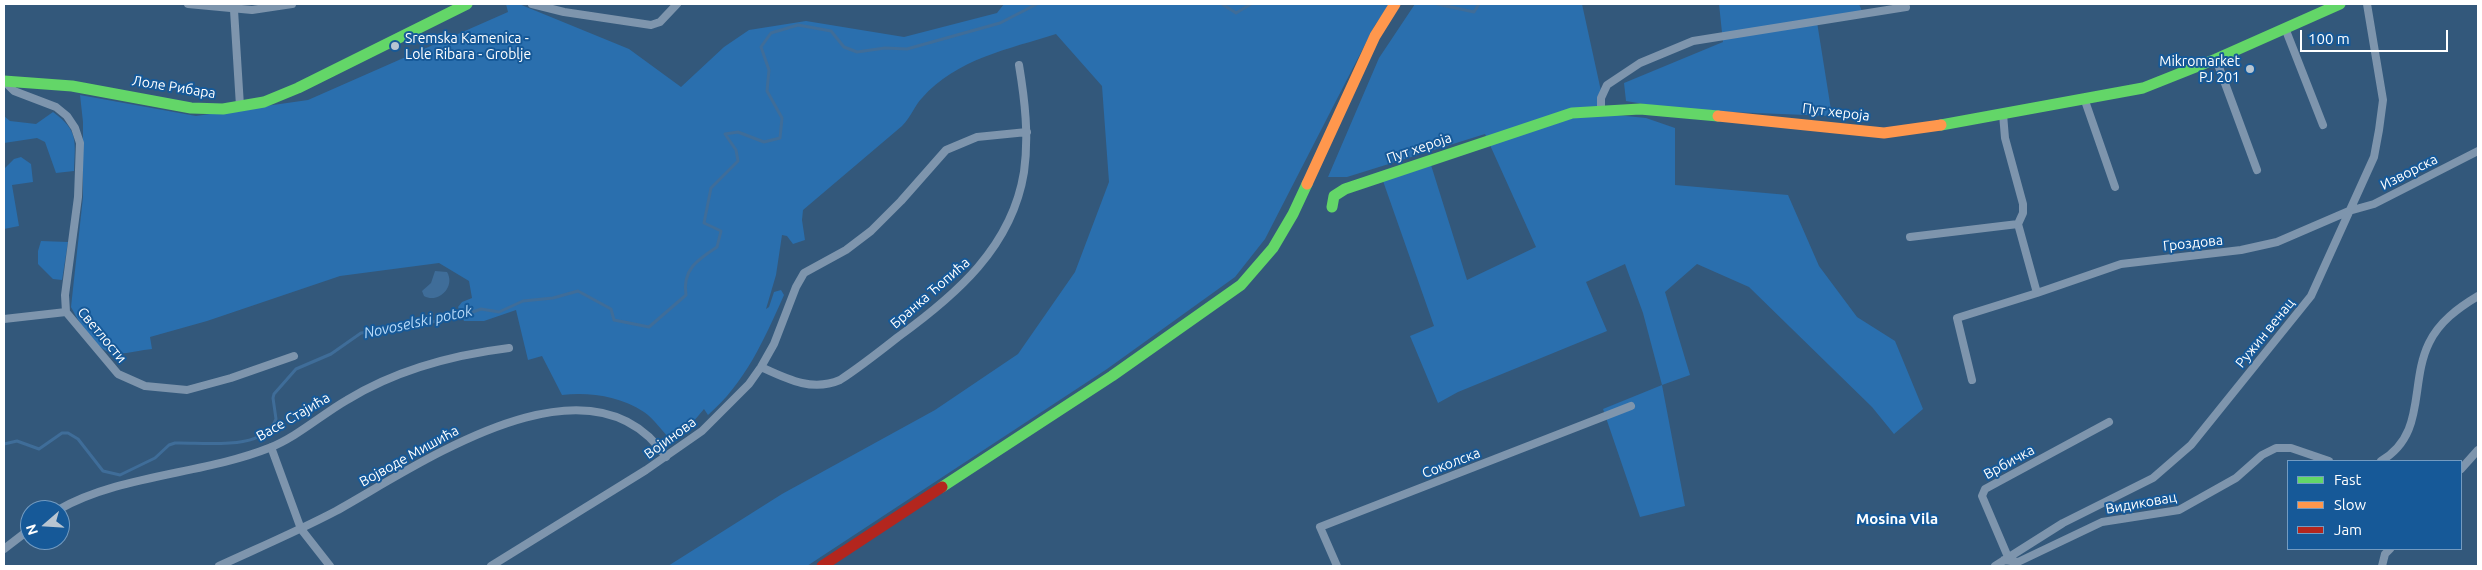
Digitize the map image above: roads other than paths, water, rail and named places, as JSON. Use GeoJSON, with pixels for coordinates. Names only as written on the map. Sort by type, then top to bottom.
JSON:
{"type":"FeatureCollection","features":[{"type":"Feature","properties":{"kind":"street"},"geometry":{"type":"LineString","coordinates":[[188,4],[234,10],[268,9],[292,4]]}},
{"type":"Feature","properties":{"kind":"street"},"geometry":{"type":"LineString","coordinates":[[532,4],[571,13],[651,25],[660,22],[677,4]]}},
{"type":"Feature","properties":{"kind":"street"},"geometry":{"type":"LineString","coordinates":[[822,566],[1112,376],[1241,285],[1273,248],[1293,214],[1374,36],[1394,4]]}},
{"type":"Feature","properties":{"kind":"street","name":"Пут хероја"},"geometry":{"type":"LineString","coordinates":[[1332,207],[1334,196],[1345,188],[1572,113],[1640,109],[1794,122],[1884,133],[1908,131],[2143,88],[2216,60],[2340,4]]}},
{"type":"Feature","properties":{"kind":"street","name":"Ружин венац"},"geometry":{"type":"LineString","coordinates":[[1995,566],[2063,523],[2153,478],[2191,445],[2311,296],[2374,156],[2383,100],[2367,4]]}},
{"type":"Feature","properties":{"kind":"street","name":"Лоле Рибара"},"geometry":{"type":"LineString","coordinates":[[4,81],[72,86],[191,108],[223,109],[264,102],[298,88],[462,5]]}},
{"type":"Feature","properties":{"kind":"street"},"geometry":{"type":"LineString","coordinates":[[1602,110],[1602,98],[1607,85],[1640,63],[1693,42],[1906,7]]}},
{"type":"Feature","properties":{"kind":"street"},"geometry":{"type":"LineString","coordinates":[[234,10],[240,106]]}},
{"type":"Feature","properties":{"kind":"street"},"geometry":{"type":"LineString","coordinates":[[2285,28],[2323,125]]}},
{"type":"Feature","properties":{"kind":"street"},"geometry":{"type":"LineString","coordinates":[[2216,60],[2257,170]]}},
{"type":"Feature","properties":{"kind":"street","name":"Бранка Ћопића"},"geometry":{"type":"LineString","coordinates":[[762,367],[801,383],[814,386],[832,384],[927,316],[978,269],[1005,228],[1017,200],[1024,173],[1027,132],[1020,65]]}},
{"type":"Feature","properties":{"kind":"street","name":"Светлости"},"geometry":{"type":"LineString","coordinates":[[4,81],[14,91],[56,107],[72,122],[78,136],[78,197],[65,294],[66,312],[118,374],[145,386],[163,389],[193,389],[294,356]]}},
{"type":"Feature","properties":{"kind":"street"},"geometry":{"type":"LineString","coordinates":[[2084,98],[2115,187]]}},
{"type":"Feature","properties":{"kind":"street"},"geometry":{"type":"LineString","coordinates":[[2003,114],[2005,138],[2023,204],[2023,213],[2018,224],[2037,293]]}},
{"type":"Feature","properties":{"kind":"street","name":"Војинова"},"geometry":{"type":"LineString","coordinates":[[491,566],[666,456],[702,431],[749,384],[762,367],[774,344],[796,287],[804,274],[846,250],[871,231],[901,201],[934,160],[946,150],[977,137],[1027,132]]}},
{"type":"Feature","properties":{"kind":"street","name":"Изворска"},"geometry":{"type":"LineString","coordinates":[[2349,211],[2374,204],[2478,151]]}},
{"type":"Feature","properties":{"kind":"street","name":"Гроздова"},"geometry":{"type":"LineString","coordinates":[[1972,380],[1957,318],[2121,264],[2241,250],[2277,242],[2349,211]]}},
{"type":"Feature","properties":{"kind":"street"},"geometry":{"type":"LineString","coordinates":[[1910,237],[2018,224]]}},
{"type":"Feature","properties":{"kind":"street"},"geometry":{"type":"LineString","coordinates":[[2382,460],[2405,440],[2412,423],[2421,367],[2428,344],[2441,324],[2461,306],[2478,296]]}},
{"type":"Feature","properties":{"kind":"street"},"geometry":{"type":"LineString","coordinates":[[4,319],[66,312]]}},
{"type":"Feature","properties":{"kind":"street","name":"Васе Стајића"},"geometry":{"type":"LineString","coordinates":[[70,505],[94,494],[270,448],[349,398],[403,372],[440,360],[509,348]]}},
{"type":"Feature","properties":{"kind":"street","name":"Соколска"},"geometry":{"type":"LineString","coordinates":[[1337,566],[1320,527],[1631,406]]}},
{"type":"Feature","properties":{"kind":"street","name":"Војводе Мишића"},"geometry":{"type":"LineString","coordinates":[[219,566],[301,529],[446,448],[523,418],[584,411],[611,414],[625,420],[648,435],[666,456]]}},
{"type":"Feature","properties":{"kind":"street","name":"Врбичка"},"geometry":{"type":"LineString","coordinates":[[2006,558],[1982,496],[1985,489],[2109,422]]}},
{"type":"Feature","properties":{"kind":"street"},"geometry":{"type":"LineString","coordinates":[[270,448],[301,529],[330,566]]}},
{"type":"Feature","properties":{"kind":"street","name":"Видиковац"},"geometry":{"type":"LineString","coordinates":[[2006,558],[2018,562],[2110,519],[2179,510],[2236,478],[2262,455],[2276,448],[2291,448],[2326,460]]}},
{"type":"Feature","properties":{"kind":"street"},"geometry":{"type":"LineString","coordinates":[[2462,468],[2478,450]]}},
{"type":"Feature","properties":{"kind":"street"},"geometry":{"type":"LineString","coordinates":[[4,549],[20,537]]}},
{"type":"Feature","properties":{"kind":"street"},"geometry":{"type":"LineString","coordinates":[[2382,566],[2385,554],[2389,550]]}},
{"type":"Feature","properties":{"kind":"waterway","name":"Novoselski potok"},"geometry":{"type":"LineString","coordinates":[[4,444],[17,441],[39,449],[62,433],[68,433],[78,439],[103,471],[120,475],[155,458],[169,445],[175,443],[232,443],[259,437],[269,429],[276,419],[274,394],[296,369],[331,354],[361,333],[412,326],[462,316],[481,309],[499,312],[523,301],[553,298],[578,291],[611,309],[614,320],[649,327],[686,295],[685,286],[689,272],[697,261],[717,247],[721,231],[704,223],[711,188],[738,161],[736,150],[725,134],[738,132],[764,142],[780,138],[782,118],[767,91],[769,70],[761,47],[771,33],[798,25],[831,31],[844,47],[857,52],[885,48],[907,49],[1000,23],[1037,4]]}},
{"type":"Feature","properties":{"kind":"waterway","name":"Novoselski potok"},"geometry":{"type":"LineString","coordinates":[[1222,4],[1236,13],[1251,4]]}},
{"type":"Feature","properties":{"kind":"waterway","name":"Novoselski potok"},"geometry":{"type":"LineString","coordinates":[[1437,4],[1474,12],[1479,4]]}},
{"type":"Feature","properties":{"kind":"place","name":"Sremska Kamenica - Lole Ribara - Groblje"},"geometry":{"type":"Point","coordinates":[395,46]}},
{"type":"Feature","properties":{"kind":"place","name":"Mikromarket PJ 201"},"geometry":{"type":"Point","coordinates":[2250,69]}},
{"type":"Feature","properties":{"kind":"district","name":"Mosina Vila"},"geometry":{"type":"Point","coordinates":[1897,519]}}]}
